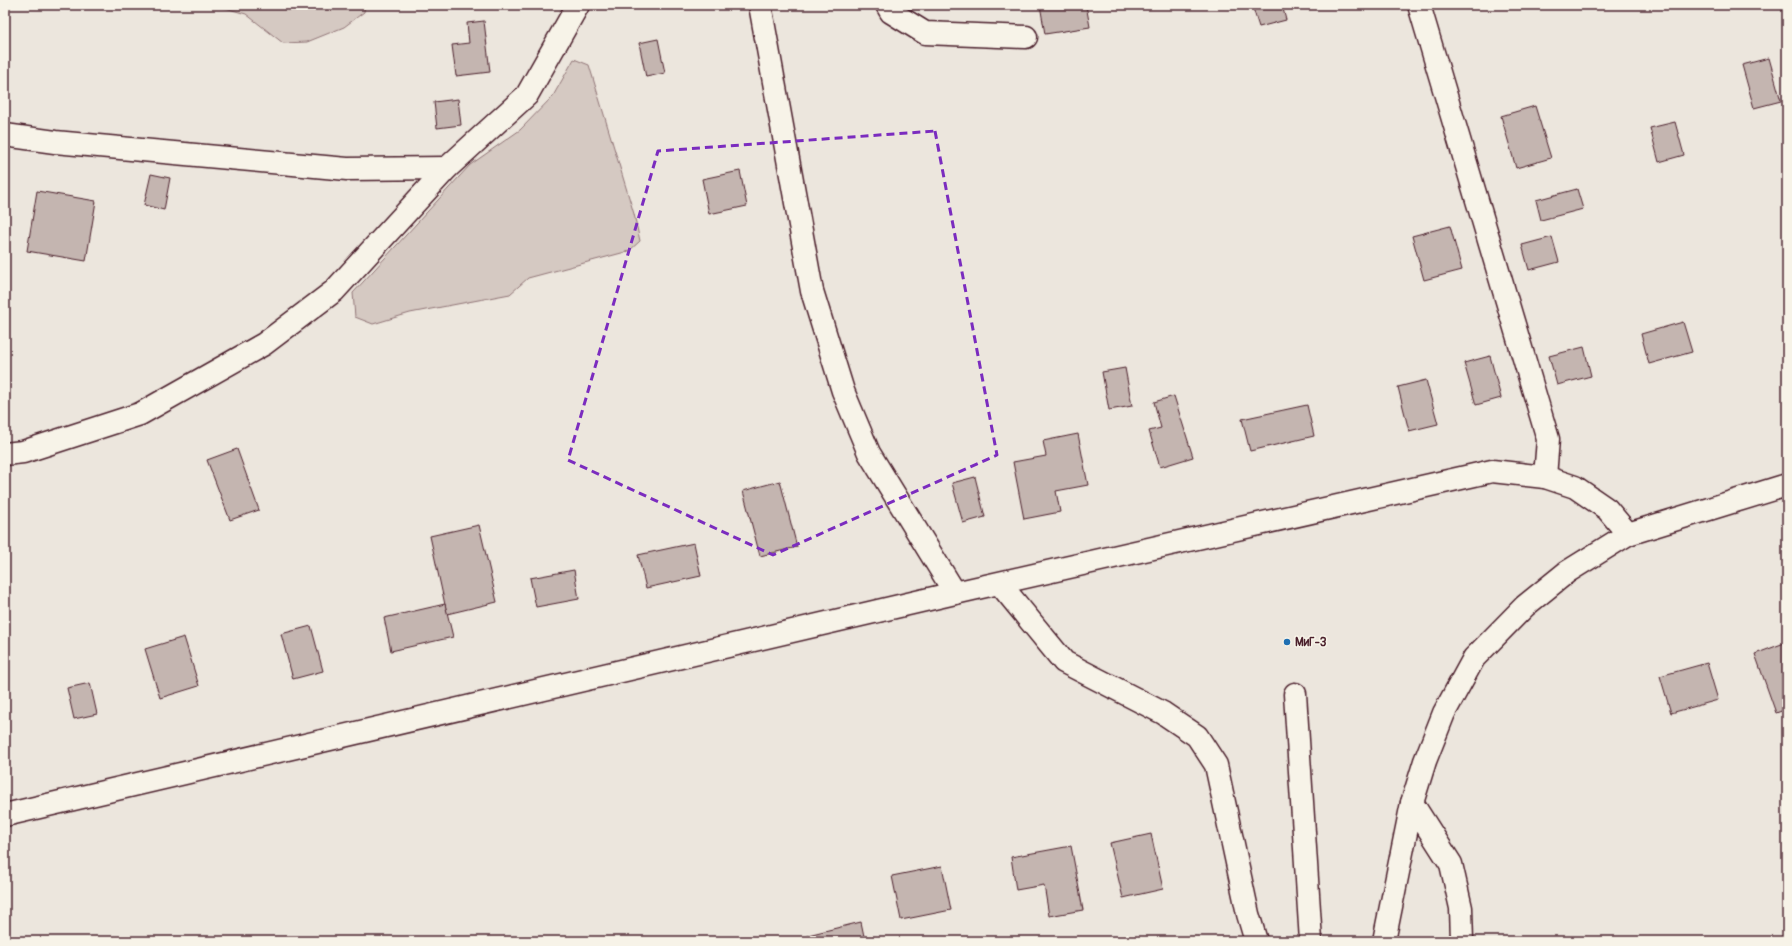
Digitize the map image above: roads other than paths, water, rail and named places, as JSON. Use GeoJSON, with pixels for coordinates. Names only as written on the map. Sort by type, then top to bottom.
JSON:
{"type":"FeatureCollection","features":[{"type":"Feature","properties":{"kind":"street"},"geometry":{"type":"LineString","coordinates":[[5,454],[23,452],[140,414],[264,344],[334,291],[447,168],[527,95],[578,5]]}},
{"type":"Feature","properties":{"kind":"street"},"geometry":{"type":"LineString","coordinates":[[760,5],[812,291],[843,391],[869,453],[955,593]]}},
{"type":"Feature","properties":{"kind":"street"},"geometry":{"type":"LineString","coordinates":[[887,5],[891,12],[925,33],[1026,37]]}},
{"type":"Feature","properties":{"kind":"street"},"geometry":{"type":"LineString","coordinates":[[1419,5],[1548,439],[1545,476]]}},
{"type":"Feature","properties":{"kind":"street"},"geometry":{"type":"LineString","coordinates":[[5,135],[63,143],[347,169],[447,168]]}},
{"type":"Feature","properties":{"kind":"street"},"geometry":{"type":"LineString","coordinates":[[5,816],[955,593],[1492,471],[1545,476],[1575,487],[1607,509],[1628,534]]}},
{"type":"Feature","properties":{"kind":"street"},"geometry":{"type":"LineString","coordinates":[[1384,941],[1412,803],[1425,761],[1444,713],[1474,658],[1525,606],[1567,572],[1628,534],[1787,485]]}},
{"type":"Feature","properties":{"kind":"street"},"geometry":{"type":"LineString","coordinates":[[1000,584],[1064,662],[1163,713],[1197,736],[1216,765],[1248,914],[1256,941]]}},
{"type":"Feature","properties":{"kind":"street"},"geometry":{"type":"LineString","coordinates":[[1295,694],[1311,941]]}},
{"type":"Feature","properties":{"kind":"street"},"geometry":{"type":"LineString","coordinates":[[1412,803],[1451,864],[1462,908],[1462,941]]}},
{"type":"Feature","properties":{"kind":"place","name":"МиГ-3"},"geometry":{"type":"Point","coordinates":[1287,642]}}]}
